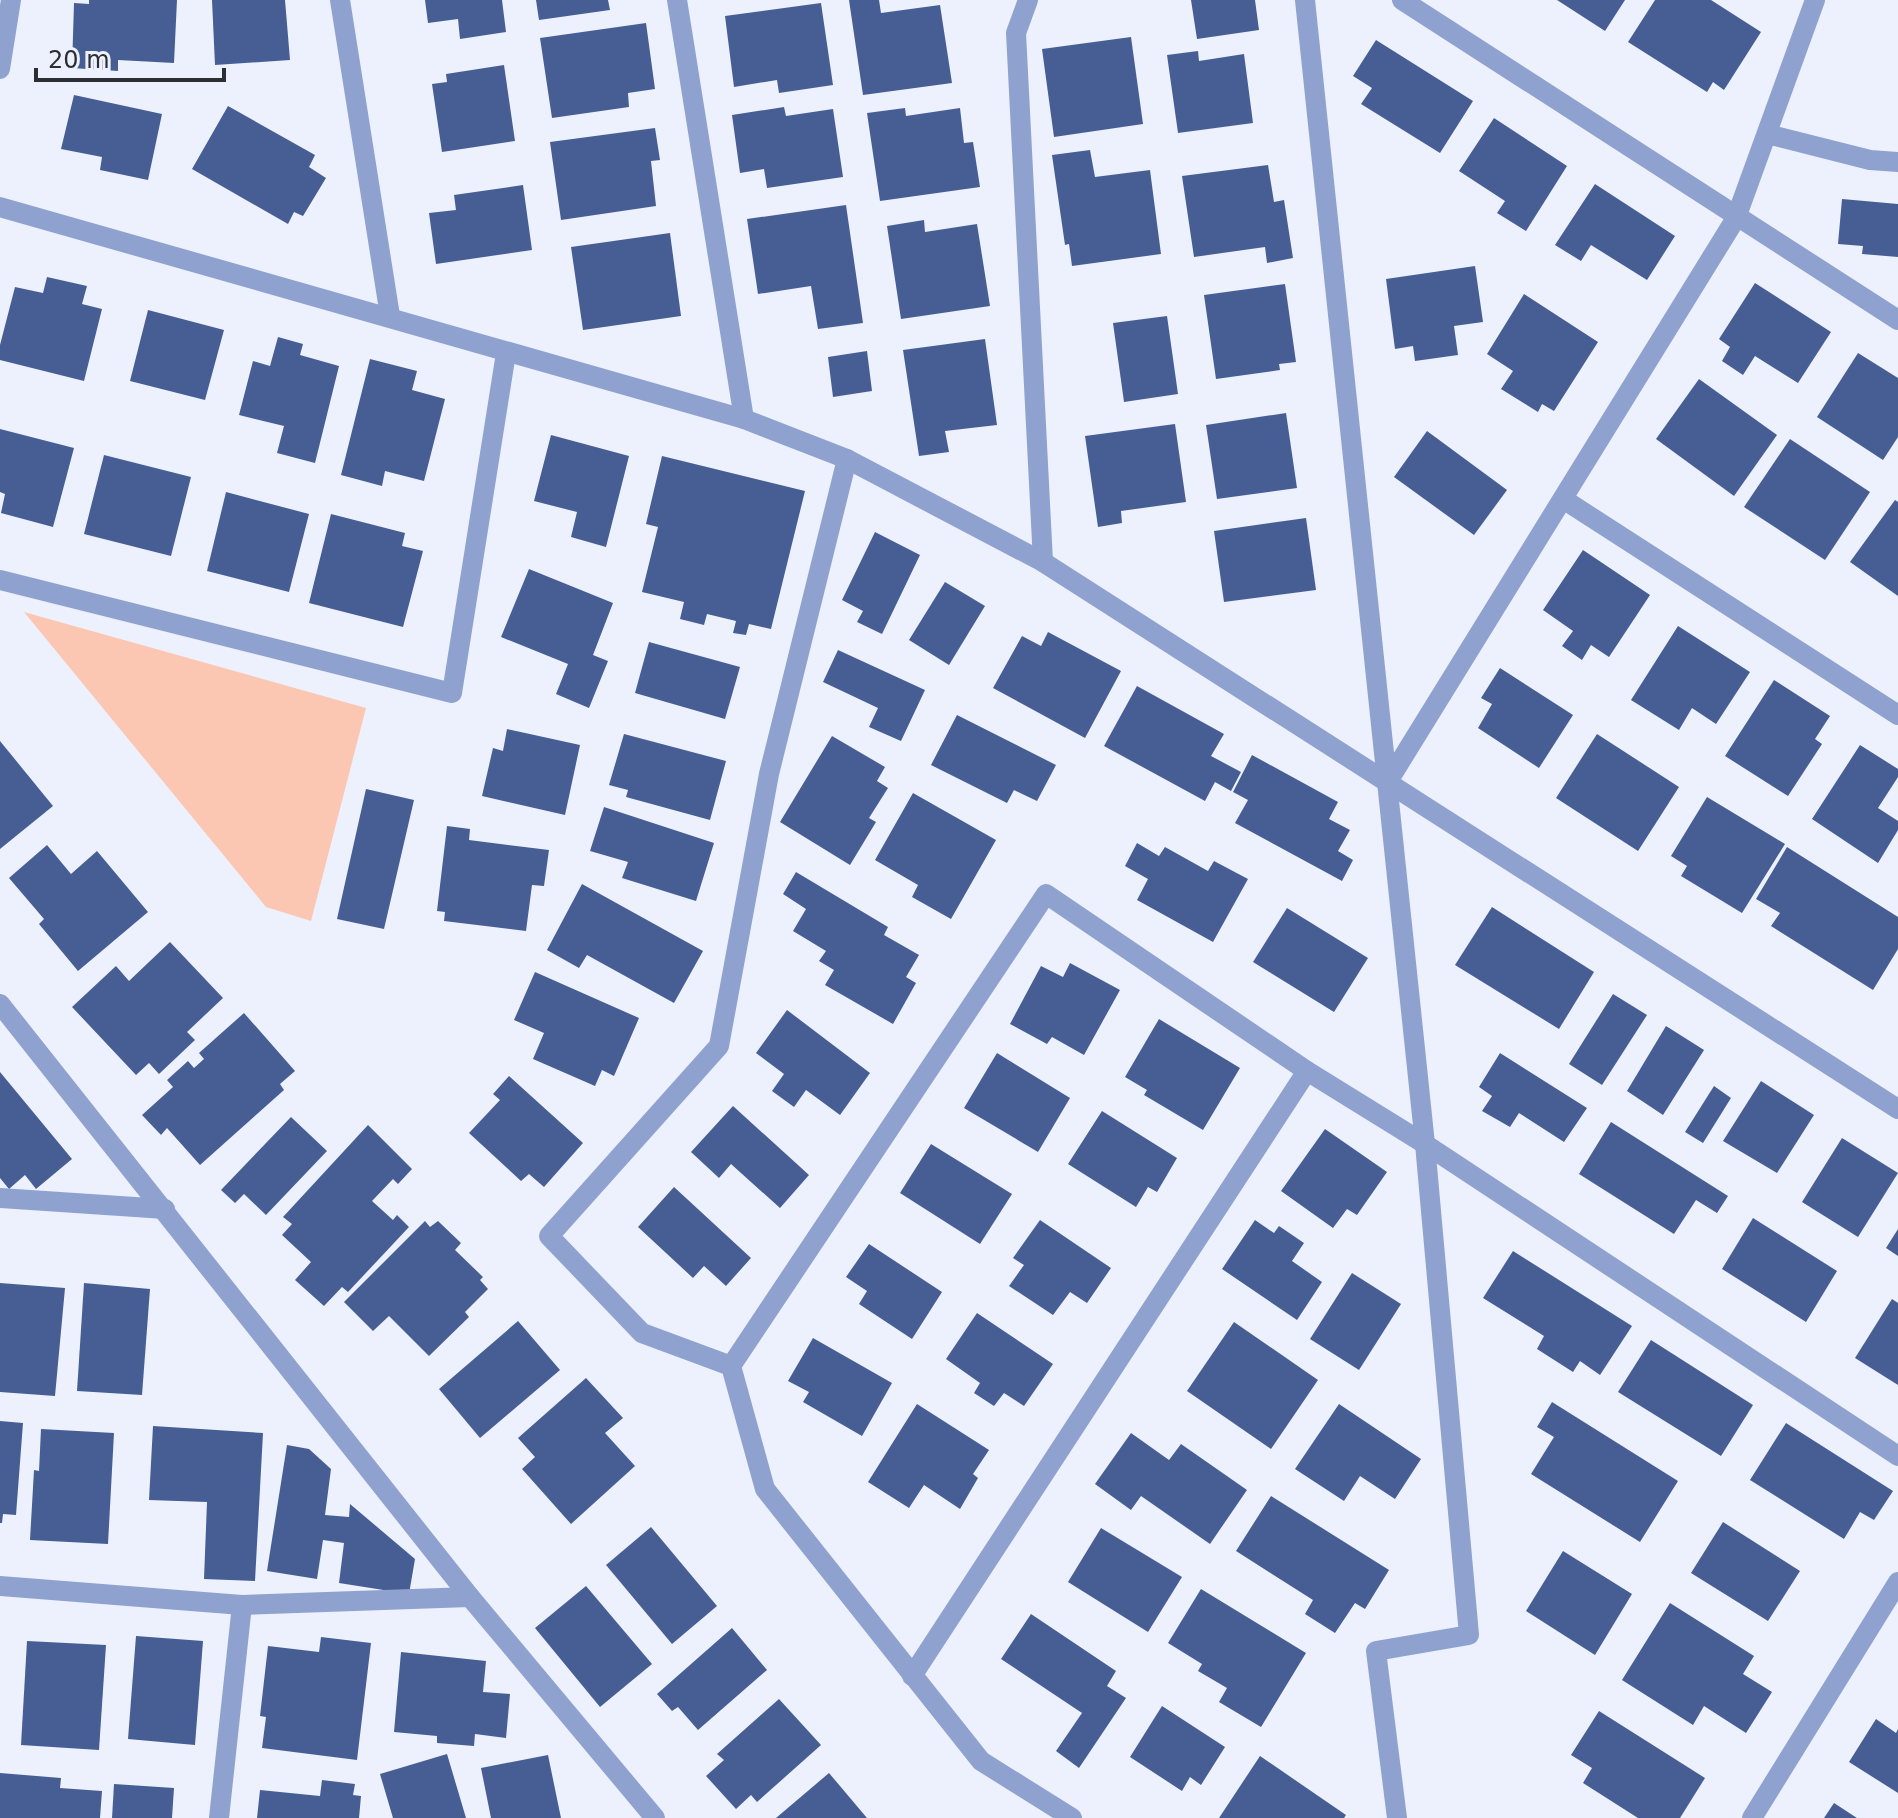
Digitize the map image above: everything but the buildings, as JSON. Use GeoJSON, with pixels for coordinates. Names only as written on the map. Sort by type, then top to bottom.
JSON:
{"type":"FeatureCollection","features":[{"type":"Feature","properties":{"kind":"street"},"geometry":{"type":"LineString","coordinates":[[0,69],[11,0]]}},
{"type":"Feature","properties":{"kind":"street"},"geometry":{"type":"LineString","coordinates":[[340,0],[390,316]]}},
{"type":"Feature","properties":{"kind":"street"},"geometry":{"type":"LineString","coordinates":[[677,0],[744,419]]}},
{"type":"Feature","properties":{"kind":"street"},"geometry":{"type":"LineString","coordinates":[[1028,0],[1016,33],[1043,562]]}},
{"type":"Feature","properties":{"kind":"street"},"geometry":{"type":"LineString","coordinates":[[1305,0],[1425,1144],[1469,1635],[1376,1651],[1397,1818]]}},
{"type":"Feature","properties":{"kind":"street"},"geometry":{"type":"LineString","coordinates":[[1402,0],[1898,320]]}},
{"type":"Feature","properties":{"kind":"street"},"geometry":{"type":"LineString","coordinates":[[1387,783],[1736,218],[1815,0]]}},
{"type":"Feature","properties":{"kind":"street"},"geometry":{"type":"LineString","coordinates":[[1767,134],[1870,160],[1898,162]]}},
{"type":"Feature","properties":{"kind":"street"},"geometry":{"type":"LineString","coordinates":[[0,207],[744,419],[847,459],[1043,562],[1898,1109]]}},
{"type":"Feature","properties":{"kind":"street"},"geometry":{"type":"LineString","coordinates":[[0,580],[452,693],[506,353]]}},
{"type":"Feature","properties":{"kind":"street"},"geometry":{"type":"LineString","coordinates":[[731,1366],[642,1333],[549,1236],[719,1046],[769,774],[847,459]]}},
{"type":"Feature","properties":{"kind":"street"},"geometry":{"type":"LineString","coordinates":[[1563,499],[1898,715]]}},
{"type":"Feature","properties":{"kind":"street"},"geometry":{"type":"LineString","coordinates":[[1072,1818],[981,1761],[765,1489],[731,1366],[1046,894],[1307,1071],[1425,1144],[1898,1456]]}},
{"type":"Feature","properties":{"kind":"street"},"geometry":{"type":"LineString","coordinates":[[0,1004],[470,1597],[655,1818]]}},
{"type":"Feature","properties":{"kind":"street"},"geometry":{"type":"LineString","coordinates":[[912,1676],[1307,1071]]}},
{"type":"Feature","properties":{"kind":"street"},"geometry":{"type":"LineString","coordinates":[[0,1198],[165,1209]]}},
{"type":"Feature","properties":{"kind":"street"},"geometry":{"type":"LineString","coordinates":[[1752,1818],[1898,1582]]}},
{"type":"Feature","properties":{"kind":"street"},"geometry":{"type":"LineString","coordinates":[[0,1586],[242,1605],[470,1597]]}},
{"type":"Feature","properties":{"kind":"street"},"geometry":{"type":"LineString","coordinates":[[219,1818],[242,1605]]}},
{"type":"Feature","properties":{"kind":"shaded area"},"geometry":{"type":"Polygon","coordinates":[[[24,612],[366,708],[311,921],[266,907],[24,612]]]}}]}
